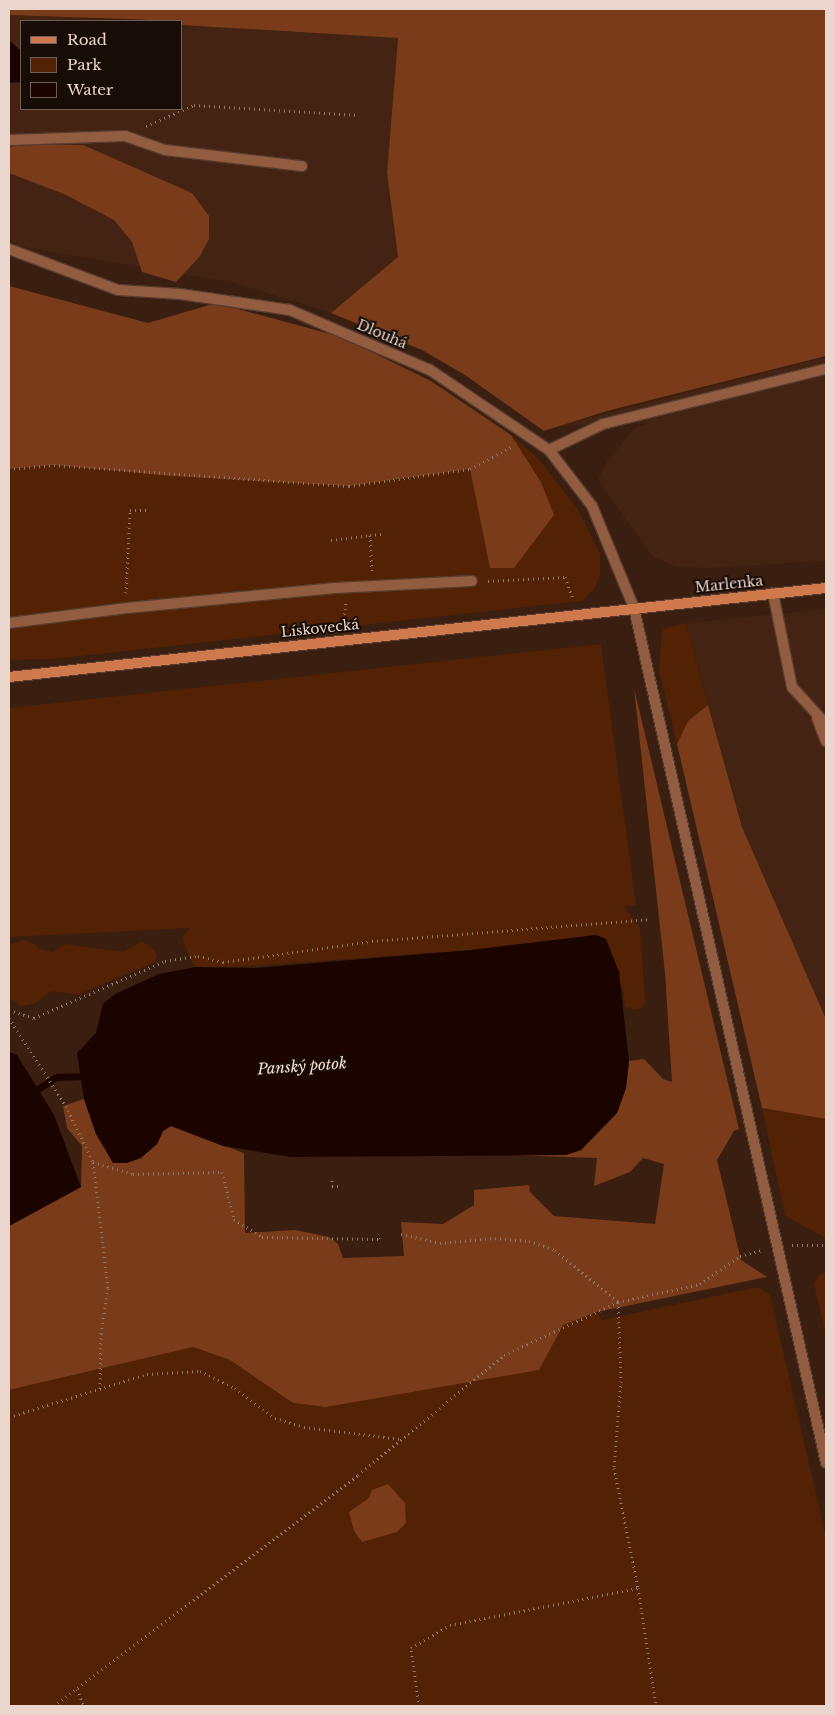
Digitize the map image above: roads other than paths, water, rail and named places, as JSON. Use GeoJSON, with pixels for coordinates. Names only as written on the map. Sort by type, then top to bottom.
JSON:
{"type":"FeatureCollection","features":[{"type":"Feature","properties":{"kind":"main road","name":"Marlenka"},"geometry":{"type":"LineString","coordinates":[[634,608],[826,588]]}},
{"type":"Feature","properties":{"kind":"main road","name":"Lískovecká"},"geometry":{"type":"LineString","coordinates":[[9,677],[634,608]]}},
{"type":"Feature","properties":{"kind":"street"},"geometry":{"type":"LineString","coordinates":[[9,140],[125,136],[165,150],[302,166]]}},
{"type":"Feature","properties":{"kind":"street","name":"Dlouhá"},"geometry":{"type":"LineString","coordinates":[[9,249],[118,290],[180,294],[290,310],[430,370],[549,450],[592,506],[634,608],[826,1463]]}},
{"type":"Feature","properties":{"kind":"street"},"geometry":{"type":"LineString","coordinates":[[549,450],[603,424],[826,369]]}},
{"type":"Feature","properties":{"kind":"street"},"geometry":{"type":"LineString","coordinates":[[9,623],[127,608],[374,586],[472,581]]}},
{"type":"Feature","properties":{"kind":"street"},"geometry":{"type":"LineString","coordinates":[[773,593],[792,687],[826,724]]}},
{"type":"Feature","properties":{"kind":"street"},"geometry":{"type":"LineString","coordinates":[[816,715],[826,741]]}},
{"type":"Feature","properties":{"kind":"water"},"geometry":{"type":"Polygon","coordinates":[[[9,40],[20,50],[20,82],[9,83],[9,40]]]}},
{"type":"Feature","properties":{"kind":"water"},"geometry":{"type":"Polygon","coordinates":[[[596,935],[606,939],[619,972],[629,1061],[626,1088],[617,1113],[581,1150],[566,1155],[291,1157],[223,1146],[171,1126],[163,1131],[157,1144],[141,1158],[127,1163],[113,1163],[96,1134],[84,1099],[77,1053],[96,1033],[103,1004],[115,994],[159,974],[196,967],[255,968],[471,950],[596,935]]]}},
{"type":"Feature","properties":{"kind":"water"},"geometry":{"type":"Polygon","coordinates":[[[9,1052],[17,1055],[54,1115],[81,1187],[9,1226],[9,1052]]]}},
{"type":"Feature","properties":{"kind":"waterway","name":"Panský potok"},"geometry":{"type":"LineString","coordinates":[[32,1093],[56,1077],[87,1076]]}}]}
